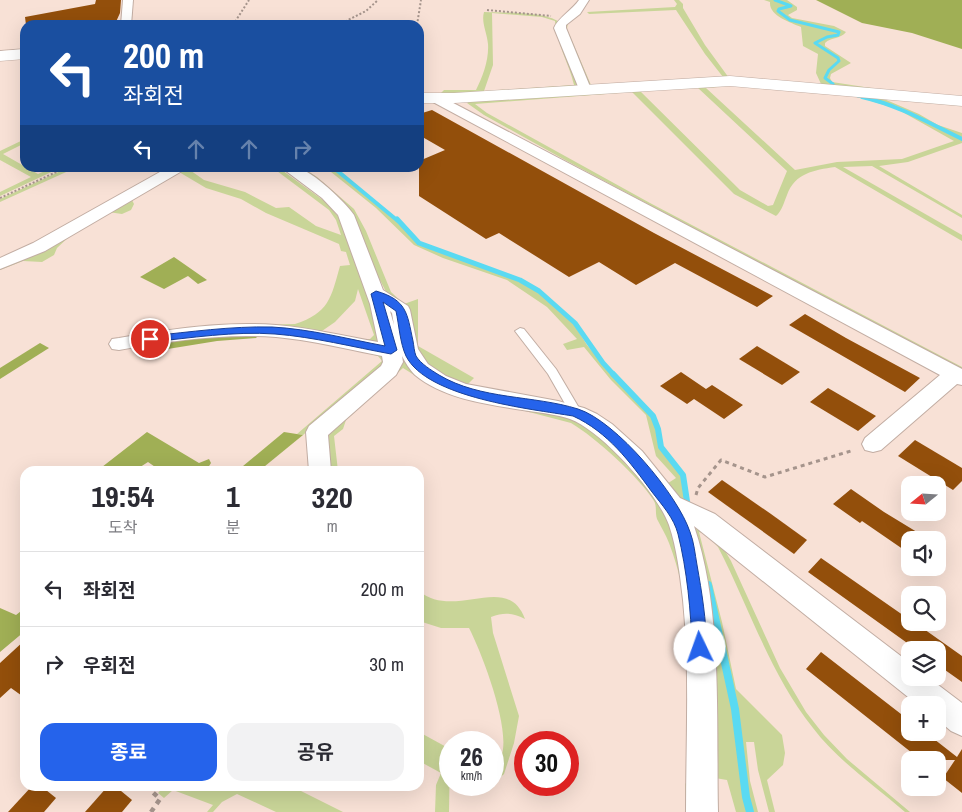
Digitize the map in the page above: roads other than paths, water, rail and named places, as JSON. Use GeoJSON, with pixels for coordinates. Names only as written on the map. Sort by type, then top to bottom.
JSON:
{"type":"FeatureCollection","features":[{"type":"Feature","properties":{"kind":"street"},"geometry":{"type":"LineString","coordinates":[[126,20],[128,0]]}},
{"type":"Feature","properties":{"kind":"street"},"geometry":{"type":"LineString","coordinates":[[584,0],[576,12],[561,24],[560,32],[585,90]]}},
{"type":"Feature","properties":{"kind":"street"},"geometry":{"type":"LineString","coordinates":[[0,56],[20,54]]}},
{"type":"Feature","properties":{"kind":"street"},"geometry":{"type":"LineString","coordinates":[[424,98],[438,99],[697,82],[746,81],[962,101]]}},
{"type":"Feature","properties":{"kind":"street"},"geometry":{"type":"LineString","coordinates":[[438,99],[958,376],[873,444]]}},
{"type":"Feature","properties":{"kind":"street"},"geometry":{"type":"LineString","coordinates":[[0,264],[38,247],[170,172]]}},
{"type":"Feature","properties":{"kind":"street"},"geometry":{"type":"LineString","coordinates":[[294,172],[342,207],[376,294],[393,362],[389,370],[317,432],[320,466]]}},
{"type":"Feature","properties":{"kind":"street"},"geometry":{"type":"LineString","coordinates":[[376,294],[401,310],[410,355],[419,366],[436,379],[463,390],[499,399],[576,413],[596,424],[625,448],[681,509],[706,521],[962,721]]}},
{"type":"Feature","properties":{"kind":"street"},"geometry":{"type":"LineString","coordinates":[[119,344],[165,336],[238,331],[274,331],[304,334],[391,350]]}},
{"type":"Feature","properties":{"kind":"street"},"geometry":{"type":"LineString","coordinates":[[681,509],[677,515],[684,534],[698,614],[701,680],[702,812]]}},
{"type":"Feature","properties":{"kind":"lane"},"geometry":{"type":"LineString","coordinates":[[520,331],[552,372],[576,413]]}},
{"type":"Feature","properties":{"kind":"waterway"},"geometry":{"type":"LineString","coordinates":[[775,0],[791,6],[779,9],[778,11],[790,20],[839,32],[838,35],[827,37],[815,43],[838,58],[839,61],[829,70],[825,78],[833,84]]}},
{"type":"Feature","properties":{"kind":"waterway"},"geometry":{"type":"LineString","coordinates":[[858,96],[868,98]]}},
{"type":"Feature","properties":{"kind":"waterway"},"geometry":{"type":"LineString","coordinates":[[862,97],[901,110],[962,139]]}},
{"type":"Feature","properties":{"kind":"waterway"},"geometry":{"type":"LineString","coordinates":[[339,172],[398,221]]}},
{"type":"Feature","properties":{"kind":"waterway"},"geometry":{"type":"LineString","coordinates":[[397,219],[419,243],[520,280],[539,291],[575,323],[603,363],[614,375]]}},
{"type":"Feature","properties":{"kind":"waterway"},"geometry":{"type":"LineString","coordinates":[[613,374],[653,416],[658,429],[661,447],[683,475],[688,508]]}},
{"type":"Feature","properties":{"kind":"waterway"},"geometry":{"type":"LineString","coordinates":[[708,585],[735,709],[746,797],[750,812]]}}]}
